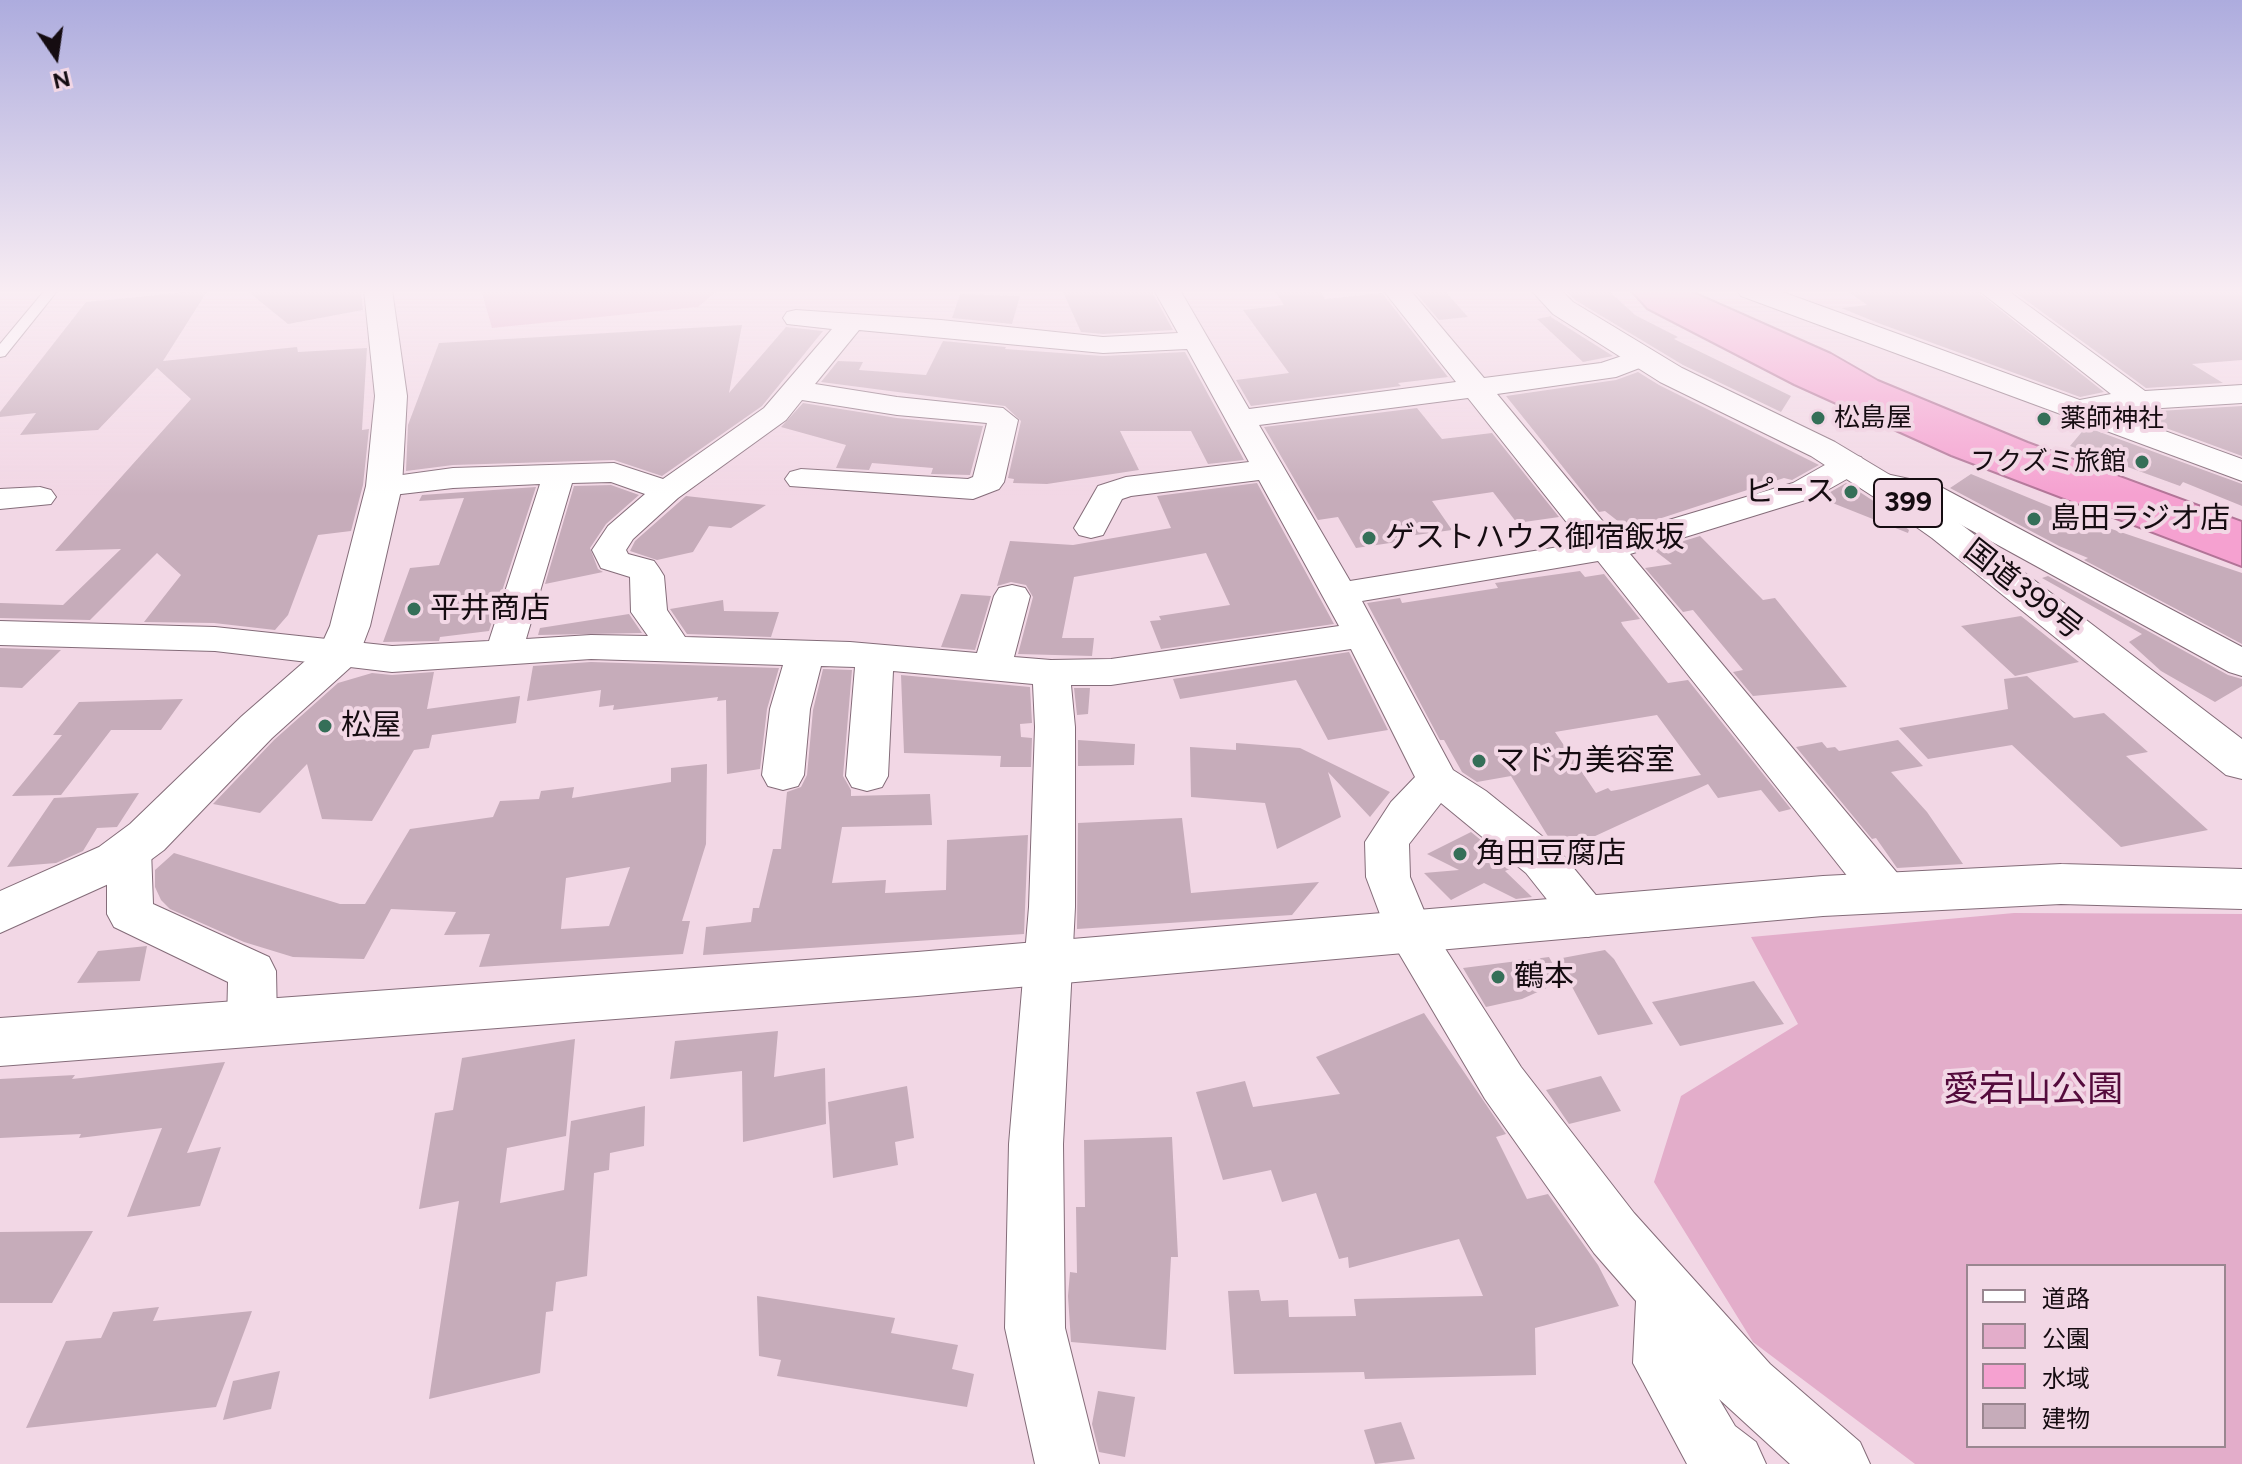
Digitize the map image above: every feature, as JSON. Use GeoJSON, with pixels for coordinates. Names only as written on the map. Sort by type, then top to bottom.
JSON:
{"type":"FeatureCollection","features":[{"type":"Feature","properties":{"kind":"main road"},"geometry":{"type":"LineString","coordinates":[[0,913],[116,860],[147,837],[267,717],[338,655],[350,626],[384,486],[391,396],[386,358]]}},
{"type":"Feature","properties":{"kind":"main road","name":"国道399号"},"geometry":{"type":"LineString","coordinates":[[1641,358],[1863,473],[1945,530],[2242,763]]}},
{"type":"Feature","properties":{"kind":"main road"},"geometry":{"type":"LineString","coordinates":[[1936,358],[2242,471]]}},
{"type":"Feature","properties":{"kind":"main road"},"geometry":{"type":"LineString","coordinates":[[0,1042],[1047,964],[1887,893],[2061,884],[2242,889]]}},
{"type":"Feature","properties":{"kind":"street"},"geometry":{"type":"LineString","coordinates":[[673,650],[649,612],[647,576],[642,569],[613,561],[609,550],[620,533],[667,491],[775,414],[822,358]]}},
{"type":"Feature","properties":{"kind":"street"},"geometry":{"type":"LineString","coordinates":[[1205,358],[1340,594],[1437,780],[1471,802],[1542,861],[1588,918]]}},
{"type":"Feature","properties":{"kind":"street"},"geometry":{"type":"LineString","coordinates":[[1454,358],[1887,893]]}},
{"type":"Feature","properties":{"kind":"street"},"geometry":{"type":"LineString","coordinates":[[1240,419],[1606,371],[1639,358]]}},
{"type":"Feature","properties":{"kind":"street"},"geometry":{"type":"LineString","coordinates":[[2082,358],[2138,400]]}},
{"type":"Feature","properties":{"kind":"street"},"geometry":{"type":"LineString","coordinates":[[796,390],[897,406],[992,414],[1003,420],[988,482],[973,489],[801,479]]}},
{"type":"Feature","properties":{"kind":"street"},"geometry":{"type":"LineString","coordinates":[[2074,409],[2138,400],[2242,395]]}},
{"type":"Feature","properties":{"kind":"street"},"geometry":{"type":"LineString","coordinates":[[1091,528],[1109,493],[1126,487],[1269,469]]}},
{"type":"Feature","properties":{"kind":"street"},"geometry":{"type":"LineString","coordinates":[[384,486],[453,478],[614,472],[667,491]]}},
{"type":"Feature","properties":{"kind":"street"},"geometry":{"type":"LineString","coordinates":[[1340,594],[1609,549],[1863,473],[1926,492],[2242,663]]}},
{"type":"Feature","properties":{"kind":"street"},"geometry":{"type":"LineString","coordinates":[[504,651],[559,474]]}},
{"type":"Feature","properties":{"kind":"street"},"geometry":{"type":"LineString","coordinates":[[0,499],[40,497]]}},
{"type":"Feature","properties":{"kind":"street"},"geometry":{"type":"LineString","coordinates":[[992,668],[1012,596]]}},
{"type":"Feature","properties":{"kind":"street"},"geometry":{"type":"LineString","coordinates":[[0,633],[215,639],[392,659],[591,647],[875,656],[1051,673],[1111,672],[1362,635]]}},
{"type":"Feature","properties":{"kind":"street"},"geometry":{"type":"LineString","coordinates":[[783,775],[790,709],[805,653]]}},
{"type":"Feature","properties":{"kind":"street"},"geometry":{"type":"LineString","coordinates":[[867,776],[875,656]]}},
{"type":"Feature","properties":{"kind":"street"},"geometry":{"type":"LineString","coordinates":[[1051,673],[1055,742],[1052,907],[1036,1144],[1035,1328],[1067,1464]]}},
{"type":"Feature","properties":{"kind":"street"},"geometry":{"type":"LineString","coordinates":[[1437,780],[1406,813],[1387,842],[1388,877],[1410,933],[1503,1083],[1614,1233],[1748,1386],[1838,1464]]}},
{"type":"Feature","properties":{"kind":"street"},"geometry":{"type":"LineString","coordinates":[[129,850],[130,914],[252,971],[252,1024]]}},
{"type":"Feature","properties":{"kind":"street"},"geometry":{"type":"LineString","coordinates":[[1665,1291],[1663,1363],[1713,1448],[1734,1464]]}},
{"type":"Feature","properties":{"kind":"green space","name":"愛宕山公園"},"geometry":{"type":"Polygon","coordinates":[[[2014,913],[2242,914],[2242,1464],[1915,1464],[1753,1342],[1654,1182],[1681,1096],[1798,1024],[1751,937],[2014,913]]]}},
{"type":"Feature","properties":{"kind":"water"},"geometry":{"type":"Polygon","coordinates":[[[1742,358],[1840,358],[1878,380],[2028,442],[2242,521],[2242,567],[1951,456],[1742,358]]]}},
{"type":"Feature","properties":{"kind":"building"},"geometry":{"type":"Polygon","coordinates":[[[42,358],[165,358],[163,361],[366,358],[362,430],[369,429],[363,485],[351,531],[318,535],[288,615],[275,630],[214,623],[144,622],[181,575],[157,553],[90,620],[0,618],[0,603],[63,605],[121,549],[55,551],[191,399],[157,368],[98,430],[20,435],[36,413],[0,417],[0,412],[42,358]]]}},
{"type":"Feature","properties":{"kind":"building"},"geometry":{"type":"Polygon","coordinates":[[[433,358],[736,358],[729,393],[759,358],[801,358],[762,406],[662,476],[614,460],[453,465],[406,471],[408,425],[433,358]]]}},
{"type":"Feature","properties":{"kind":"building"},"geometry":{"type":"Polygon","coordinates":[[[934,358],[1188,358],[1244,460],[1208,464],[1191,431],[1120,431],[1139,470],[1047,484],[1013,483],[1014,479],[1008,478],[1021,421],[1005,406],[821,382],[838,361],[863,362],[859,370],[926,375],[934,358]]]}},
{"type":"Feature","properties":{"kind":"building"},"geometry":{"type":"Polygon","coordinates":[[[1278,358],[1433,358],[1448,377],[1251,406],[1236,380],[1289,373],[1278,358]]]}},
{"type":"Feature","properties":{"kind":"building"},"geometry":{"type":"Polygon","coordinates":[[[1579,358],[1601,358],[1583,362],[1579,358]]]}},
{"type":"Feature","properties":{"kind":"building"},"geometry":{"type":"Polygon","coordinates":[[[1672,358],[1714,358],[1791,396],[1781,412],[1672,358]]]}},
{"type":"Feature","properties":{"kind":"building"},"geometry":{"type":"Polygon","coordinates":[[[1974,358],[2061,358],[2104,392],[2080,397],[1974,358]]]}},
{"type":"Feature","properties":{"kind":"building"},"geometry":{"type":"Polygon","coordinates":[[[2105,358],[2242,358],[2192,364],[2223,383],[2146,388],[2105,358]]]}},
{"type":"Feature","properties":{"kind":"building"},"geometry":{"type":"Polygon","coordinates":[[[1638,372],[1819,465],[1792,480],[1784,478],[1628,529],[1605,511],[1599,512],[1506,396],[1616,380],[1638,372]]]}},
{"type":"Feature","properties":{"kind":"building"},"geometry":{"type":"Polygon","coordinates":[[[803,403],[897,418],[983,426],[970,475],[931,474],[933,468],[872,463],[869,470],[836,468],[846,445],[781,427],[803,403]]]}},
{"type":"Feature","properties":{"kind":"building"},"geometry":{"type":"Polygon","coordinates":[[[2242,406],[2242,456],[2125,413],[2242,406]]]}},
{"type":"Feature","properties":{"kind":"building"},"geometry":{"type":"Polygon","coordinates":[[[1417,408],[1442,439],[1492,433],[1559,517],[1517,523],[1493,492],[1432,501],[1452,530],[1394,538],[1397,542],[1356,548],[1338,517],[1318,520],[1264,427],[1417,408]]]}},
{"type":"Feature","properties":{"kind":"building"},"geometry":{"type":"Polygon","coordinates":[[[2086,427],[2242,484],[2242,506],[2183,482],[2180,486],[2070,446],[2086,427]]]}},
{"type":"Feature","properties":{"kind":"building"},"geometry":{"type":"Polygon","coordinates":[[[1971,474],[2073,516],[2242,573],[2242,644],[2084,560],[2088,558],[2059,546],[1950,488],[1971,474]]]}},
{"type":"Feature","properties":{"kind":"building"},"geometry":{"type":"Polygon","coordinates":[[[1257,483],[1334,624],[1161,649],[1150,621],[1161,620],[1159,616],[1230,605],[1206,553],[1074,577],[1062,638],[1094,638],[1092,656],[1018,654],[1033,597],[1026,585],[1011,582],[997,586],[1010,541],[1073,545],[1171,528],[1157,496],[1257,483]]]}},
{"type":"Feature","properties":{"kind":"building"},"geometry":{"type":"Polygon","coordinates":[[[1846,483],[1878,504],[1909,530],[1908,533],[1820,498],[1846,483]]]}},
{"type":"Feature","properties":{"kind":"building"},"geometry":{"type":"Polygon","coordinates":[[[611,485],[639,495],[606,524],[590,548],[598,569],[603,572],[545,584],[574,486],[611,485]]]}},
{"type":"Feature","properties":{"kind":"building"},"geometry":{"type":"Polygon","coordinates":[[[536,487],[489,631],[440,637],[439,641],[383,642],[410,568],[439,565],[464,498],[419,501],[422,495],[536,487]]]}},
{"type":"Feature","properties":{"kind":"building"},"geometry":{"type":"Polygon","coordinates":[[[686,496],[766,505],[731,528],[709,526],[693,552],[657,560],[630,551],[635,541],[686,496]]]}},
{"type":"Feature","properties":{"kind":"building"},"geometry":{"type":"Polygon","coordinates":[[[1700,536],[1763,600],[1775,598],[1847,687],[1753,696],[1733,672],[1743,670],[1693,610],[1683,612],[1645,568],[1672,564],[1654,550],[1700,536]]]}},
{"type":"Feature","properties":{"kind":"building"},"geometry":{"type":"Polygon","coordinates":[[[1580,571],[1585,577],[1604,574],[1640,619],[1621,622],[1623,626],[1668,683],[1688,680],[1791,809],[1779,812],[1761,790],[1718,798],[1708,784],[1580,843],[1560,847],[1549,838],[1511,776],[1477,782],[1462,772],[1444,740],[1440,740],[1367,603],[1400,598],[1402,603],[1498,588],[1495,583],[1580,571]],[[1657,715],[1555,732],[1596,793],[1608,788],[1611,791],[1701,775],[1657,715]]]}},
{"type":"Feature","properties":{"kind":"building"},"geometry":{"type":"Polygon","coordinates":[[[2048,576],[2228,675],[2242,679],[2242,686],[2215,702],[2161,671],[2129,642],[2142,634],[2042,578],[2048,576]]]}},
{"type":"Feature","properties":{"kind":"building"},"geometry":{"type":"Polygon","coordinates":[[[961,594],[991,596],[975,650],[941,647],[961,594]]]}},
{"type":"Feature","properties":{"kind":"building"},"geometry":{"type":"Polygon","coordinates":[[[723,600],[724,611],[779,612],[771,637],[687,634],[670,609],[723,600]]]}},
{"type":"Feature","properties":{"kind":"building"},"geometry":{"type":"Polygon","coordinates":[[[629,614],[642,633],[538,635],[540,628],[629,614]]]}},
{"type":"Feature","properties":{"kind":"building"},"geometry":{"type":"Polygon","coordinates":[[[2021,616],[2079,662],[2015,676],[1961,626],[2021,616]]]}},
{"type":"Feature","properties":{"kind":"building"},"geometry":{"type":"Polygon","coordinates":[[[0,648],[61,650],[22,688],[0,687],[0,648]]]}},
{"type":"Feature","properties":{"kind":"building"},"geometry":{"type":"Polygon","coordinates":[[[1349,652],[1388,730],[1328,740],[1296,680],[1180,699],[1173,679],[1349,652]]]}},
{"type":"Feature","properties":{"kind":"building"},"geometry":{"type":"Polygon","coordinates":[[[591,662],[779,668],[767,709],[760,769],[727,774],[726,700],[717,701],[718,697],[613,710],[614,705],[599,707],[601,690],[527,701],[533,666],[591,662]]]}},
{"type":"Feature","properties":{"kind":"building"},"geometry":{"type":"Polygon","coordinates":[[[823,669],[852,670],[843,776],[851,796],[930,794],[932,825],[842,827],[832,883],[886,880],[885,893],[946,890],[947,840],[1028,835],[1024,934],[703,955],[706,927],[751,922],[753,908],[759,908],[773,849],[781,849],[787,792],[801,787],[807,775],[813,710],[823,669]]]}},
{"type":"Feature","properties":{"kind":"building"},"geometry":{"type":"Polygon","coordinates":[[[434,672],[427,709],[520,696],[516,723],[432,735],[429,748],[414,750],[372,821],[322,819],[307,764],[260,813],[213,804],[274,740],[338,683],[372,673],[434,672]]]}},
{"type":"Feature","properties":{"kind":"building"},"geometry":{"type":"Polygon","coordinates":[[[901,675],[1030,687],[1032,723],[1020,724],[1021,737],[1032,738],[1031,767],[1000,767],[1001,756],[904,753],[901,675]]]}},
{"type":"Feature","properties":{"kind":"building"},"geometry":{"type":"Polygon","coordinates":[[[2027,676],[2074,718],[2104,713],[2148,752],[2126,756],[2208,830],[2121,847],[2012,745],[1928,759],[1899,728],[2008,709],[2004,679],[2027,676]]]}},
{"type":"Feature","properties":{"kind":"building"},"geometry":{"type":"Polygon","coordinates":[[[1074,688],[1090,688],[1088,714],[1077,715],[1074,688]]]}},
{"type":"Feature","properties":{"kind":"building"},"geometry":{"type":"Polygon","coordinates":[[[183,699],[161,730],[111,730],[61,795],[12,796],[62,735],[53,735],[79,702],[183,699]]]}},
{"type":"Feature","properties":{"kind":"building"},"geometry":{"type":"Polygon","coordinates":[[[1078,740],[1135,744],[1134,765],[1078,766],[1078,740]]]}},
{"type":"Feature","properties":{"kind":"building"},"geometry":{"type":"Polygon","coordinates":[[[1898,740],[1923,766],[1891,772],[1927,812],[1963,864],[1897,868],[1876,838],[1872,839],[1796,747],[1822,742],[1827,748],[1835,747],[1839,751],[1898,740]]]}},
{"type":"Feature","properties":{"kind":"building"},"geometry":{"type":"Polygon","coordinates":[[[1236,743],[1300,748],[1390,792],[1370,817],[1328,772],[1341,817],[1277,849],[1265,803],[1191,797],[1190,747],[1236,750],[1236,743]]]}},
{"type":"Feature","properties":{"kind":"building"},"geometry":{"type":"Polygon","coordinates":[[[707,764],[706,844],[682,921],[690,921],[683,954],[479,967],[490,934],[444,935],[456,912],[391,909],[364,959],[293,957],[244,942],[170,909],[155,887],[155,870],[174,853],[340,904],[365,904],[410,829],[493,817],[500,801],[539,799],[541,791],[574,787],[572,798],[671,782],[671,768],[707,764]],[[630,867],[566,878],[561,929],[609,926],[630,867]]]}},
{"type":"Feature","properties":{"kind":"building"},"geometry":{"type":"Polygon","coordinates":[[[139,793],[117,827],[97,828],[83,851],[56,863],[7,867],[54,798],[139,793]]]}},
{"type":"Feature","properties":{"kind":"building"},"geometry":{"type":"Polygon","coordinates":[[[1182,818],[1191,893],[1319,882],[1292,915],[1077,929],[1078,823],[1182,818]]]}},
{"type":"Feature","properties":{"kind":"building"},"geometry":{"type":"Polygon","coordinates":[[[1471,832],[1503,858],[1492,860],[1500,867],[1514,867],[1505,871],[1532,897],[1516,899],[1484,883],[1451,900],[1424,873],[1459,870],[1427,854],[1471,832]]]}},
{"type":"Feature","properties":{"kind":"building"},"geometry":{"type":"Polygon","coordinates":[[[147,946],[140,981],[77,983],[98,951],[147,946]]]}},
{"type":"Feature","properties":{"kind":"building"},"geometry":{"type":"Polygon","coordinates":[[[1605,950],[1614,959],[1653,1024],[1598,1035],[1557,959],[1605,950]]]}},
{"type":"Feature","properties":{"kind":"building"},"geometry":{"type":"Polygon","coordinates":[[[1549,957],[1562,981],[1522,999],[1486,1007],[1463,968],[1549,957]]]}},
{"type":"Feature","properties":{"kind":"building"},"geometry":{"type":"Polygon","coordinates":[[[1754,981],[1784,1024],[1680,1046],[1652,1002],[1754,981]]]}},
{"type":"Feature","properties":{"kind":"building"},"geometry":{"type":"Polygon","coordinates":[[[1424,1013],[1506,1134],[1496,1137],[1527,1199],[1548,1194],[1598,1265],[1619,1306],[1535,1328],[1536,1375],[1365,1379],[1364,1372],[1234,1374],[1228,1291],[1259,1290],[1261,1301],[1288,1300],[1289,1317],[1356,1316],[1354,1299],[1483,1296],[1459,1239],[1349,1268],[1348,1257],[1339,1259],[1316,1193],[1282,1202],[1271,1170],[1223,1180],[1196,1092],[1245,1081],[1253,1107],[1340,1094],[1316,1057],[1424,1013]]]}},
{"type":"Feature","properties":{"kind":"building"},"geometry":{"type":"Polygon","coordinates":[[[778,1031],[774,1077],[825,1068],[826,1124],[743,1142],[742,1071],[670,1079],[675,1041],[778,1031]]]}},
{"type":"Feature","properties":{"kind":"building"},"geometry":{"type":"Polygon","coordinates":[[[575,1039],[566,1136],[507,1148],[500,1203],[564,1190],[571,1121],[645,1106],[644,1146],[610,1153],[609,1170],[594,1173],[587,1276],[556,1282],[553,1311],[546,1312],[540,1373],[429,1399],[459,1201],[419,1209],[435,1113],[453,1110],[462,1058],[575,1039]]]}},
{"type":"Feature","properties":{"kind":"building"},"geometry":{"type":"Polygon","coordinates":[[[225,1062],[187,1153],[221,1147],[200,1206],[127,1217],[162,1128],[79,1138],[81,1134],[0,1138],[0,1079],[75,1075],[72,1079],[225,1062]]]}},
{"type":"Feature","properties":{"kind":"building"},"geometry":{"type":"Polygon","coordinates":[[[1601,1076],[1621,1111],[1569,1124],[1546,1090],[1601,1076]]]}},
{"type":"Feature","properties":{"kind":"building"},"geometry":{"type":"Polygon","coordinates":[[[907,1086],[914,1138],[895,1142],[898,1165],[833,1178],[828,1102],[907,1086]]]}},
{"type":"Feature","properties":{"kind":"building"},"geometry":{"type":"Polygon","coordinates":[[[1172,1137],[1178,1257],[1171,1257],[1166,1350],[1071,1342],[1068,1296],[1070,1272],[1077,1273],[1076,1207],[1085,1207],[1084,1140],[1172,1137]]]}},
{"type":"Feature","properties":{"kind":"building"},"geometry":{"type":"Polygon","coordinates":[[[93,1231],[52,1303],[0,1303],[0,1232],[93,1231]]]}},
{"type":"Feature","properties":{"kind":"building"},"geometry":{"type":"Polygon","coordinates":[[[757,1296],[895,1318],[891,1333],[958,1345],[952,1369],[974,1374],[967,1407],[777,1376],[781,1360],[759,1356],[757,1296]]]}},
{"type":"Feature","properties":{"kind":"building"},"geometry":{"type":"Polygon","coordinates":[[[159,1307],[153,1321],[252,1311],[216,1407],[26,1428],[66,1341],[101,1338],[113,1312],[159,1307]]]}},
{"type":"Feature","properties":{"kind":"building"},"geometry":{"type":"Polygon","coordinates":[[[280,1371],[271,1409],[223,1420],[233,1381],[280,1371]]]}},
{"type":"Feature","properties":{"kind":"building"},"geometry":{"type":"Polygon","coordinates":[[[1098,1391],[1135,1397],[1125,1457],[1099,1452],[1092,1424],[1098,1391]]]}},
{"type":"Feature","properties":{"kind":"building"},"geometry":{"type":"Polygon","coordinates":[[[1401,1422],[1415,1459],[1375,1464],[1364,1430],[1401,1422]]]}},
{"type":"Feature","properties":{"kind":"place","name":"松島屋"},"geometry":{"type":"Point","coordinates":[1818,418]}},
{"type":"Feature","properties":{"kind":"place","name":"薬師神社"},"geometry":{"type":"Point","coordinates":[2044,419]}},
{"type":"Feature","properties":{"kind":"place","name":"フクズミ旅館"},"geometry":{"type":"Point","coordinates":[2142,462]}},
{"type":"Feature","properties":{"kind":"place","name":"ピース"},"geometry":{"type":"Point","coordinates":[1851,492]}},
{"type":"Feature","properties":{"kind":"place","name":"島田ラジオ店"},"geometry":{"type":"Point","coordinates":[2034,519]}},
{"type":"Feature","properties":{"kind":"place","name":"ゲストハウス御宿飯坂"},"geometry":{"type":"Point","coordinates":[1369,538]}},
{"type":"Feature","properties":{"kind":"place","name":"平井商店"},"geometry":{"type":"Point","coordinates":[414,609]}},
{"type":"Feature","properties":{"kind":"place","name":"松屋"},"geometry":{"type":"Point","coordinates":[325,726]}},
{"type":"Feature","properties":{"kind":"place","name":"マドカ美容室"},"geometry":{"type":"Point","coordinates":[1479,761]}},
{"type":"Feature","properties":{"kind":"place","name":"角田豆腐店"},"geometry":{"type":"Point","coordinates":[1460,854]}},
{"type":"Feature","properties":{"kind":"place","name":"鶴本"},"geometry":{"type":"Point","coordinates":[1498,977]}}]}
